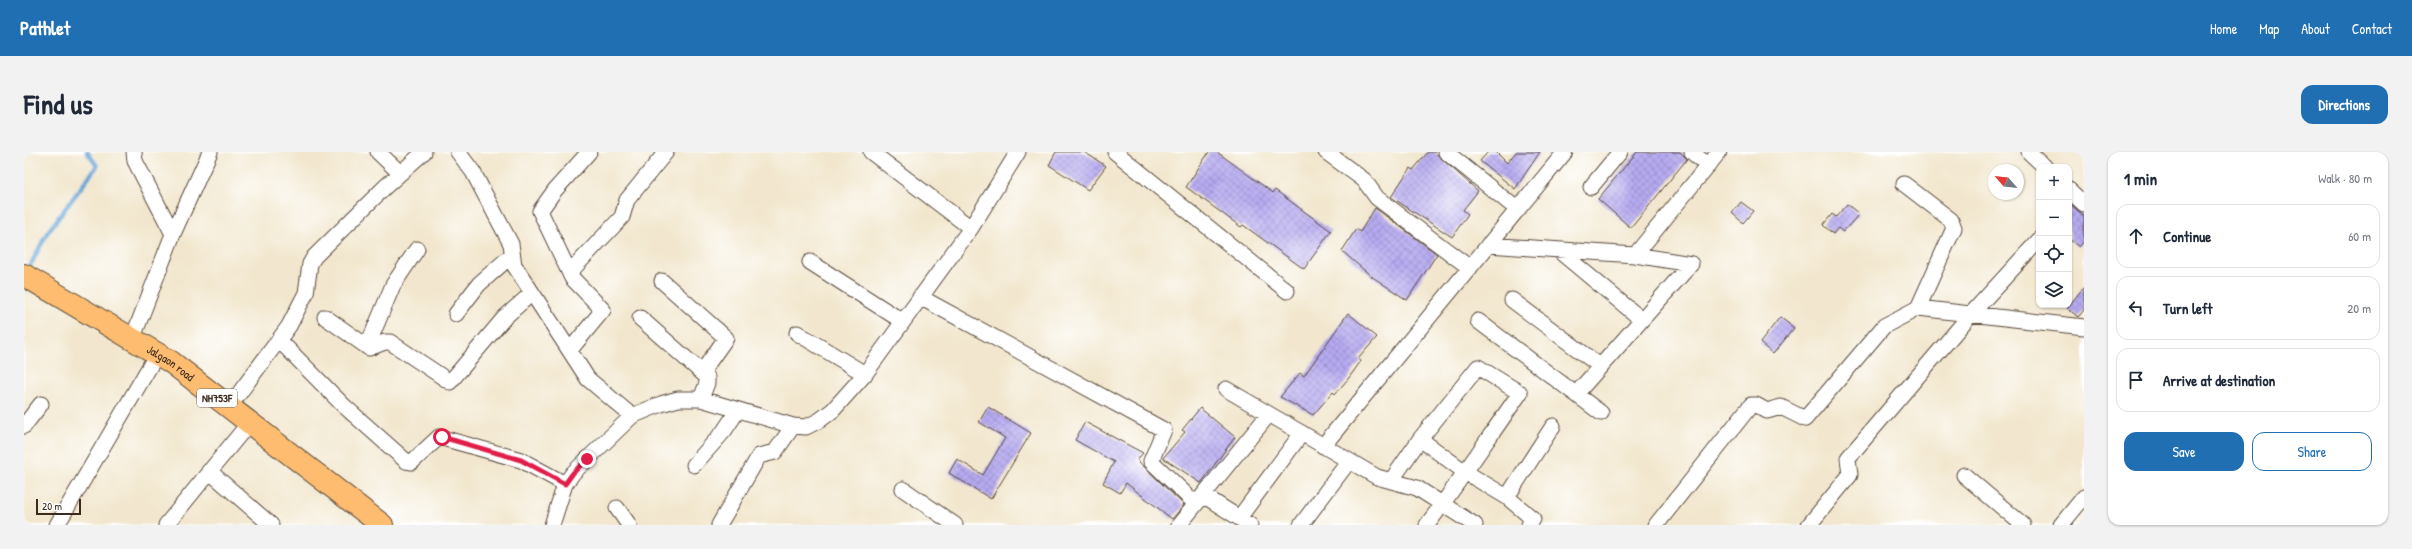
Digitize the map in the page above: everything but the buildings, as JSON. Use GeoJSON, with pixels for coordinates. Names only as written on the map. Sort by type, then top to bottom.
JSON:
{"type":"FeatureCollection","features":[{"type":"Feature","properties":{"kind":"highway","name":"Jalgaon road"},"geometry":{"type":"LineString","coordinates":[[33,281],[157,354],[229,407],[382,525]]}},
{"type":"Feature","properties":{"kind":"street"},"geometry":{"type":"LineString","coordinates":[[134,152],[135,161],[173,234]]}},
{"type":"Feature","properties":{"kind":"street"},"geometry":{"type":"LineString","coordinates":[[132,340],[173,234],[210,152]]}},
{"type":"Feature","properties":{"kind":"street"},"geometry":{"type":"LineString","coordinates":[[378,152],[400,173]]}},
{"type":"Feature","properties":{"kind":"street"},"geometry":{"type":"LineString","coordinates":[[229,407],[289,326],[306,293],[312,261],[400,173],[424,152]]}},
{"type":"Feature","properties":{"kind":"street"},"geometry":{"type":"LineString","coordinates":[[458,152],[473,172],[511,244],[514,265],[588,379],[632,416]]}},
{"type":"Feature","properties":{"kind":"street"},"geometry":{"type":"LineString","coordinates":[[570,350],[603,310],[574,281],[540,211],[555,190],[589,152]]}},
{"type":"Feature","properties":{"kind":"street"},"geometry":{"type":"LineString","coordinates":[[570,272],[622,217],[627,200],[666,152]]}},
{"type":"Feature","properties":{"kind":"street"},"geometry":{"type":"LineString","coordinates":[[871,152],[971,228]]}},
{"type":"Feature","properties":{"kind":"street"},"geometry":{"type":"LineString","coordinates":[[553,524],[565,484],[573,473],[632,416],[678,399],[701,399],[792,426],[806,427],[820,420],[833,410],[865,374],[971,228],[1018,152]]}},
{"type":"Feature","properties":{"kind":"street"},"geometry":{"type":"LineString","coordinates":[[1115,152],[1287,291]]}},
{"type":"Feature","properties":{"kind":"street"},"geometry":{"type":"LineString","coordinates":[[1326,152],[1364,180],[1377,198],[1470,268]]}},
{"type":"Feature","properties":{"kind":"street"},"geometry":{"type":"LineString","coordinates":[[1446,152],[1518,210]]}},
{"type":"Feature","properties":{"kind":"street"},"geometry":{"type":"LineString","coordinates":[[1591,187],[1620,152]]}},
{"type":"Feature","properties":{"kind":"street"},"geometry":{"type":"LineString","coordinates":[[1692,152],[1708,166]]}},
{"type":"Feature","properties":{"kind":"street"},"geometry":{"type":"LineString","coordinates":[[1636,255],[1719,152]]}},
{"type":"Feature","properties":{"kind":"street"},"geometry":{"type":"LineString","coordinates":[[2029,152],[2042,164]]}},
{"type":"Feature","properties":{"kind":"street"},"geometry":{"type":"LineString","coordinates":[[1323,446],[1518,210],[1562,153]]}},
{"type":"Feature","properties":{"kind":"street"},"geometry":{"type":"LineString","coordinates":[[1904,184],[1951,220],[1954,228],[1918,308]]}},
{"type":"Feature","properties":{"kind":"street"},"geometry":{"type":"LineString","coordinates":[[2072,193],[2084,204]]}},
{"type":"Feature","properties":{"kind":"street"},"geometry":{"type":"LineString","coordinates":[[1808,525],[1850,475],[1848,458],[1971,314],[2036,243]]}},
{"type":"Feature","properties":{"kind":"street"},"geometry":{"type":"LineString","coordinates":[[1488,245],[1636,255],[1691,264],[1576,394]]}},
{"type":"Feature","properties":{"kind":"street"},"geometry":{"type":"LineString","coordinates":[[366,347],[393,285],[417,249]]}},
{"type":"Feature","properties":{"kind":"street"},"geometry":{"type":"LineString","coordinates":[[1558,250],[1641,319]]}},
{"type":"Feature","properties":{"kind":"street"},"geometry":{"type":"LineString","coordinates":[[456,314],[482,281],[512,255]]}},
{"type":"Feature","properties":{"kind":"street"},"geometry":{"type":"LineString","coordinates":[[810,262],[902,321]]}},
{"type":"Feature","properties":{"kind":"street"},"geometry":{"type":"LineString","coordinates":[[662,281],[726,338],[702,372]]}},
{"type":"Feature","properties":{"kind":"street"},"geometry":{"type":"LineString","coordinates":[[325,317],[366,347],[371,348],[385,342],[390,342],[450,382],[505,317],[532,293]]}},
{"type":"Feature","properties":{"kind":"street"},"geometry":{"type":"LineString","coordinates":[[920,297],[1164,430],[1151,461],[1200,500],[1244,521],[1302,433]]}},
{"type":"Feature","properties":{"kind":"street"},"geometry":{"type":"LineString","coordinates":[[1512,300],[1600,366]]}},
{"type":"Feature","properties":{"kind":"street"},"geometry":{"type":"LineString","coordinates":[[1656,525],[1751,405],[1756,405],[1767,411],[1781,407],[1805,419],[1884,326],[1918,308],[2084,327]]}},
{"type":"Feature","properties":{"kind":"street"},"geometry":{"type":"LineString","coordinates":[[640,318],[702,372],[708,380],[701,399]]}},
{"type":"Feature","properties":{"kind":"street"},"geometry":{"type":"LineString","coordinates":[[1478,321],[1601,413]]}},
{"type":"Feature","properties":{"kind":"street"},"geometry":{"type":"LineString","coordinates":[[797,333],[865,374]]}},
{"type":"Feature","properties":{"kind":"street"},"geometry":{"type":"LineString","coordinates":[[279,340],[343,405],[406,461],[412,462],[436,438],[442,437],[521,460],[565,484]]}},
{"type":"Feature","properties":{"kind":"street"},"geometry":{"type":"LineString","coordinates":[[57,525],[157,354]]}},
{"type":"Feature","properties":{"kind":"street"},"geometry":{"type":"LineString","coordinates":[[1391,481],[1420,439],[1478,367],[1520,393],[1427,525]]}},
{"type":"Feature","properties":{"kind":"street"},"geometry":{"type":"LineString","coordinates":[[1226,388],[1377,477],[1417,488],[1475,525]]}},
{"type":"Feature","properties":{"kind":"street"},"geometry":{"type":"LineString","coordinates":[[24,426],[41,404]]}},
{"type":"Feature","properties":{"kind":"street"},"geometry":{"type":"LineString","coordinates":[[694,464],[724,431],[738,410]]}},
{"type":"Feature","properties":{"kind":"street"},"geometry":{"type":"LineString","coordinates":[[1179,525],[1269,414]]}},
{"type":"Feature","properties":{"kind":"street"},"geometry":{"type":"LineString","coordinates":[[166,525],[249,423]]}},
{"type":"Feature","properties":{"kind":"street"},"geometry":{"type":"LineString","coordinates":[[719,525],[758,456],[775,452],[792,426]]}},
{"type":"Feature","properties":{"kind":"street"},"geometry":{"type":"LineString","coordinates":[[1507,497],[1553,426]]}},
{"type":"Feature","properties":{"kind":"street"},"geometry":{"type":"LineString","coordinates":[[1420,439],[1465,472],[1507,497],[1533,520],[1529,525]]}},
{"type":"Feature","properties":{"kind":"street"},"geometry":{"type":"LineString","coordinates":[[1301,525],[1349,461]]}},
{"type":"Feature","properties":{"kind":"street"},"geometry":{"type":"LineString","coordinates":[[209,471],[271,525]]}},
{"type":"Feature","properties":{"kind":"street"},"geometry":{"type":"LineString","coordinates":[[1964,474],[2022,525]]}},
{"type":"Feature","properties":{"kind":"street"},"geometry":{"type":"LineString","coordinates":[[903,489],[955,525]]}},
{"type":"Feature","properties":{"kind":"street"},"geometry":{"type":"LineString","coordinates":[[2061,525],[2084,497]]}},
{"type":"Feature","properties":{"kind":"street"},"geometry":{"type":"LineString","coordinates":[[617,508],[629,525]]}},
{"type":"Feature","properties":{"kind":"waterway"},"geometry":{"type":"LineString","coordinates":[[28,270],[47,233],[97,166],[87,152]]}},
{"type":"Feature","properties":{"kind":"route"},"geometry":{"type":"LineString","coordinates":[[442,437],[521,460],[565,484],[573,473],[587,459]]}}]}
